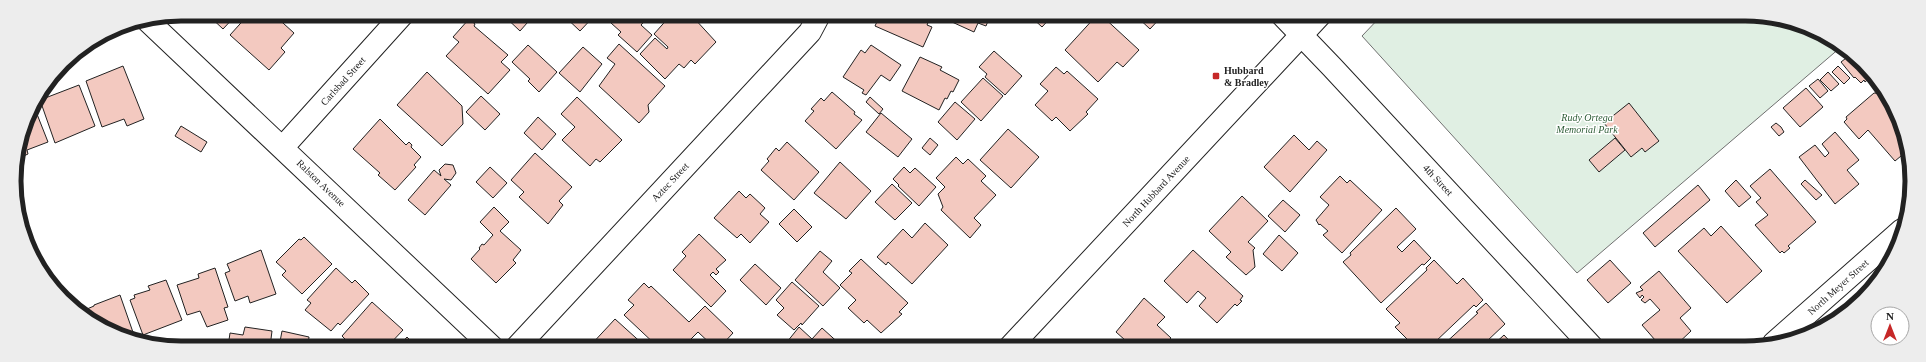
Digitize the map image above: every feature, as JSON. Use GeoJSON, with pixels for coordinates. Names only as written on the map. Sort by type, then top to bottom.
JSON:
{"type":"FeatureCollection","features":[{"type":"Feature","properties":{"kind":"street","name":"Carlsbad Street"},"geometry":{"type":"LineString","coordinates":[[283,147],[397,21]]}},
{"type":"Feature","properties":{"kind":"street","name":"Aztec Street"},"geometry":{"type":"LineString","coordinates":[[523,341],[810,32],[816,21]]}},
{"type":"Feature","properties":{"kind":"street","name":"4th Street"},"geometry":{"type":"LineString","coordinates":[[1288,21],[1587,341]]}},
{"type":"Feature","properties":{"kind":"street","name":"North Hubbard Avenue"},"geometry":{"type":"LineString","coordinates":[[1016,341],[1314,21]]}},
{"type":"Feature","properties":{"kind":"street","name":"Ralston Avenue"},"geometry":{"type":"LineString","coordinates":[[152,24],[486,341]]}},
{"type":"Feature","properties":{"kind":"street","name":"North Meyer Street"},"geometry":{"type":"LineString","coordinates":[[1782,337],[1895,236]]}},
{"type":"Feature","properties":{"kind":"green space","name":"Rudy Ortega Memorial Park"},"geometry":{"type":"Polygon","coordinates":[[[1376,21],[1755,21],[1796,29],[1825,42],[1837,50],[1577,273],[1362,36],[1376,21]]]}},
{"type":"Feature","properties":{"kind":"building"},"geometry":{"type":"Polygon","coordinates":[[[214,21],[230,21],[223,29],[214,21]]]}},
{"type":"Feature","properties":{"kind":"building"},"geometry":{"type":"Polygon","coordinates":[[[243,21],[281,21],[294,33],[281,48],[285,52],[269,70],[230,35],[243,21]]]}},
{"type":"Feature","properties":{"kind":"building"},"geometry":{"type":"Polygon","coordinates":[[[467,21],[471,21],[475,24],[474,26],[508,55],[501,62],[510,70],[488,94],[446,56],[459,42],[453,37],[467,21]]]}},
{"type":"Feature","properties":{"kind":"building"},"geometry":{"type":"Polygon","coordinates":[[[509,21],[529,21],[520,31],[509,21]]]}},
{"type":"Feature","properties":{"kind":"building"},"geometry":{"type":"Polygon","coordinates":[[[569,21],[589,21],[580,31],[569,21]]]}},
{"type":"Feature","properties":{"kind":"building"},"geometry":{"type":"Polygon","coordinates":[[[613,21],[645,21],[641,25],[652,35],[637,52],[618,35],[621,32],[611,23],[613,21]]]}},
{"type":"Feature","properties":{"kind":"building"},"geometry":{"type":"Polygon","coordinates":[[[666,21],[697,21],[716,42],[695,64],[691,60],[684,68],[679,64],[665,79],[640,54],[655,38],[667,49],[668,47],[654,34],[666,21]]]}},
{"type":"Feature","properties":{"kind":"building"},"geometry":{"type":"Polygon","coordinates":[[[877,21],[929,21],[927,25],[932,27],[923,47],[875,26],[877,21]]]}},
{"type":"Feature","properties":{"kind":"building"},"geometry":{"type":"Polygon","coordinates":[[[988,21],[986,26],[978,23],[974,32],[952,22],[988,21]]]}},
{"type":"Feature","properties":{"kind":"building"},"geometry":{"type":"Polygon","coordinates":[[[1036,21],[1048,21],[1042,27],[1036,21]]]}},
{"type":"Feature","properties":{"kind":"building"},"geometry":{"type":"Polygon","coordinates":[[[1092,21],[1108,21],[1139,50],[1123,67],[1117,62],[1098,82],[1065,50],[1092,21]]]}},
{"type":"Feature","properties":{"kind":"building"},"geometry":{"type":"Polygon","coordinates":[[[1141,21],[1157,21],[1150,29],[1141,21]]]}},
{"type":"Feature","properties":{"kind":"building"},"geometry":{"type":"Polygon","coordinates":[[[619,44],[665,86],[648,105],[649,112],[639,123],[599,86],[615,64],[607,58],[619,44]]]}},
{"type":"Feature","properties":{"kind":"building"},"geometry":{"type":"Polygon","coordinates":[[[528,45],[557,72],[539,92],[528,81],[530,79],[512,62],[528,45]]]}},
{"type":"Feature","properties":{"kind":"building"},"geometry":{"type":"Polygon","coordinates":[[[871,45],[901,65],[890,81],[881,75],[866,95],[862,93],[864,90],[843,77],[861,50],[865,53],[871,45]]]}},
{"type":"Feature","properties":{"kind":"building"},"geometry":{"type":"Polygon","coordinates":[[[583,47],[602,64],[580,92],[559,73],[583,47]]]}},
{"type":"Feature","properties":{"kind":"building"},"geometry":{"type":"Polygon","coordinates":[[[994,51],[1022,76],[1005,95],[985,77],[987,74],[979,67],[994,51]]]}},
{"type":"Feature","properties":{"kind":"building"},"geometry":{"type":"Polygon","coordinates":[[[920,57],[942,67],[940,70],[959,80],[953,92],[951,91],[947,99],[945,98],[939,110],[902,91],[920,57]]]}},
{"type":"Feature","properties":{"kind":"building"},"geometry":{"type":"Polygon","coordinates":[[[1846,58],[1868,79],[1865,82],[1864,80],[1861,83],[1855,77],[1854,78],[1841,62],[1846,58]]]}},
{"type":"Feature","properties":{"kind":"building"},"geometry":{"type":"Polygon","coordinates":[[[123,66],[144,119],[127,126],[124,119],[102,127],[86,81],[123,66]]]}},
{"type":"Feature","properties":{"kind":"building"},"geometry":{"type":"Polygon","coordinates":[[[1838,66],[1850,78],[1844,84],[1832,72],[1838,66]]]}},
{"type":"Feature","properties":{"kind":"building"},"geometry":{"type":"Polygon","coordinates":[[[1056,67],[1064,74],[1067,71],[1098,99],[1086,112],[1088,114],[1070,131],[1056,117],[1052,121],[1035,105],[1048,91],[1040,84],[1056,67]]]}},
{"type":"Feature","properties":{"kind":"building"},"geometry":{"type":"Polygon","coordinates":[[[427,72],[462,106],[463,124],[442,146],[397,105],[427,72]]]}},
{"type":"Feature","properties":{"kind":"building"},"geometry":{"type":"Polygon","coordinates":[[[1828,72],[1839,84],[1831,91],[1820,80],[1828,72]]]}},
{"type":"Feature","properties":{"kind":"building"},"geometry":{"type":"Polygon","coordinates":[[[983,78],[1003,96],[981,121],[961,102],[983,78]]]}},
{"type":"Feature","properties":{"kind":"building"},"geometry":{"type":"Polygon","coordinates":[[[1818,79],[1828,91],[1820,98],[1809,86],[1818,79]]]}},
{"type":"Feature","properties":{"kind":"building"},"geometry":{"type":"Polygon","coordinates":[[[79,85],[95,126],[55,143],[41,103],[44,99],[79,85]]]}},
{"type":"Feature","properties":{"kind":"building"},"geometry":{"type":"Polygon","coordinates":[[[1806,88],[1823,107],[1800,127],[1783,108],[1806,88]]]}},
{"type":"Feature","properties":{"kind":"building"},"geometry":{"type":"Polygon","coordinates":[[[832,92],[862,120],[836,149],[805,121],[814,111],[811,109],[821,98],[824,101],[832,92]]]}},
{"type":"Feature","properties":{"kind":"building"},"geometry":{"type":"Polygon","coordinates":[[[1874,93],[1879,93],[1897,130],[1903,154],[1895,161],[1868,130],[1859,139],[1844,122],[1847,119],[1846,117],[1874,93]]]}},
{"type":"Feature","properties":{"kind":"building"},"geometry":{"type":"Polygon","coordinates":[[[481,96],[500,114],[485,130],[466,112],[481,96]]]}},
{"type":"Feature","properties":{"kind":"building"},"geometry":{"type":"Polygon","coordinates":[[[577,97],[622,140],[600,162],[596,159],[590,166],[562,140],[575,127],[561,114],[577,97]]]}},
{"type":"Feature","properties":{"kind":"building"},"geometry":{"type":"Polygon","coordinates":[[[870,97],[883,109],[879,114],[866,102],[870,97]]]}},
{"type":"Feature","properties":{"kind":"building"},"geometry":{"type":"Polygon","coordinates":[[[955,102],[975,119],[957,140],[938,122],[955,102]]]}},
{"type":"Feature","properties":{"kind":"building"},"geometry":{"type":"Polygon","coordinates":[[[1629,103],[1659,141],[1645,152],[1642,148],[1631,157],[1604,123],[1629,103]]]}},
{"type":"Feature","properties":{"kind":"building"},"geometry":{"type":"Polygon","coordinates":[[[37,113],[48,142],[27,150],[28,154],[23,156],[29,130],[37,113]]]}},
{"type":"Feature","properties":{"kind":"building"},"geometry":{"type":"Polygon","coordinates":[[[881,113],[912,139],[898,157],[866,132],[881,113]]]}},
{"type":"Feature","properties":{"kind":"building"},"geometry":{"type":"Polygon","coordinates":[[[538,117],[556,134],[542,150],[524,133],[538,117]]]}},
{"type":"Feature","properties":{"kind":"building"},"geometry":{"type":"Polygon","coordinates":[[[380,119],[406,145],[409,142],[412,145],[411,147],[421,157],[414,165],[416,167],[395,190],[378,175],[380,173],[353,149],[380,119]]]}},
{"type":"Feature","properties":{"kind":"building"},"geometry":{"type":"Polygon","coordinates":[[[1776,123],[1784,132],[1779,136],[1771,127],[1776,123]]]}},
{"type":"Feature","properties":{"kind":"building"},"geometry":{"type":"Polygon","coordinates":[[[181,126],[207,142],[201,152],[175,136],[181,126]]]}},
{"type":"Feature","properties":{"kind":"building"},"geometry":{"type":"Polygon","coordinates":[[[1008,129],[1039,157],[1011,188],[980,160],[1008,129]]]}},
{"type":"Feature","properties":{"kind":"building"},"geometry":{"type":"Polygon","coordinates":[[[1835,132],[1859,160],[1847,170],[1859,184],[1835,204],[1799,157],[1815,145],[1825,157],[1829,153],[1822,144],[1835,132]]]}},
{"type":"Feature","properties":{"kind":"building"},"geometry":{"type":"Polygon","coordinates":[[[1294,135],[1309,150],[1317,141],[1327,150],[1290,192],[1264,167],[1294,135]]]}},
{"type":"Feature","properties":{"kind":"building"},"geometry":{"type":"Polygon","coordinates":[[[930,138],[938,145],[930,155],[922,148],[930,138]]]}},
{"type":"Feature","properties":{"kind":"building"},"geometry":{"type":"Polygon","coordinates":[[[1615,138],[1625,150],[1599,172],[1589,160],[1615,138]]]}},
{"type":"Feature","properties":{"kind":"building"},"geometry":{"type":"Polygon","coordinates":[[[787,142],[819,172],[794,200],[761,170],[769,161],[767,159],[776,148],[779,151],[787,142]]]}},
{"type":"Feature","properties":{"kind":"building"},"geometry":{"type":"Polygon","coordinates":[[[535,153],[572,187],[559,201],[563,205],[548,224],[519,197],[524,192],[511,180],[535,153]]]}},
{"type":"Feature","properties":{"kind":"building"},"geometry":{"type":"Polygon","coordinates":[[[956,157],[963,164],[968,159],[986,176],[981,181],[996,195],[974,218],[981,225],[970,238],[941,210],[943,207],[938,194],[945,187],[936,178],[956,157]]]}},
{"type":"Feature","properties":{"kind":"building"},"geometry":{"type":"Polygon","coordinates":[[[840,162],[871,191],[846,219],[814,193],[840,162]]]}},
{"type":"Feature","properties":{"kind":"building"},"geometry":{"type":"Polygon","coordinates":[[[445,164],[453,165],[456,173],[451,180],[444,179],[451,185],[425,215],[408,200],[434,170],[441,176],[439,170],[445,164]]]}},
{"type":"Feature","properties":{"kind":"building"},"geometry":{"type":"Polygon","coordinates":[[[490,167],[507,183],[493,198],[476,182],[490,167]]]}},
{"type":"Feature","properties":{"kind":"building"},"geometry":{"type":"Polygon","coordinates":[[[904,167],[910,173],[915,168],[936,187],[919,206],[898,186],[899,185],[893,179],[904,167]]]}},
{"type":"Feature","properties":{"kind":"building"},"geometry":{"type":"Polygon","coordinates":[[[1770,169],[1816,222],[1788,246],[1790,248],[1784,253],[1782,251],[1780,253],[1755,225],[1768,215],[1756,202],[1761,198],[1750,186],[1770,169]]]}},
{"type":"Feature","properties":{"kind":"building"},"geometry":{"type":"Polygon","coordinates":[[[1340,176],[1347,183],[1350,180],[1382,210],[1342,253],[1323,235],[1328,231],[1320,224],[1319,225],[1316,220],[1329,205],[1320,197],[1340,176]]]}},
{"type":"Feature","properties":{"kind":"building"},"geometry":{"type":"Polygon","coordinates":[[[1736,180],[1751,197],[1739,207],[1725,191],[1736,180]]]}},
{"type":"Feature","properties":{"kind":"building"},"geometry":{"type":"Polygon","coordinates":[[[1805,180],[1822,195],[1816,200],[1801,184],[1805,180]]]}},
{"type":"Feature","properties":{"kind":"building"},"geometry":{"type":"Polygon","coordinates":[[[892,184],[912,203],[895,220],[875,202],[892,184]]]}},
{"type":"Feature","properties":{"kind":"building"},"geometry":{"type":"Polygon","coordinates":[[[1698,185],[1710,200],[1655,247],[1643,233],[1698,185]]]}},
{"type":"Feature","properties":{"kind":"building"},"geometry":{"type":"Polygon","coordinates":[[[739,191],[746,198],[750,194],[765,208],[760,214],[769,222],[750,243],[741,234],[737,238],[714,218],[739,191]]]}},
{"type":"Feature","properties":{"kind":"building"},"geometry":{"type":"Polygon","coordinates":[[[1242,196],[1268,221],[1248,242],[1255,248],[1253,250],[1255,267],[1246,275],[1226,257],[1231,252],[1209,231],[1242,196]]]}},
{"type":"Feature","properties":{"kind":"building"},"geometry":{"type":"Polygon","coordinates":[[[1283,200],[1300,215],[1285,232],[1268,216],[1283,200]]]}},
{"type":"Feature","properties":{"kind":"building"},"geometry":{"type":"Polygon","coordinates":[[[494,207],[509,222],[500,231],[521,250],[513,260],[516,263],[496,283],[471,259],[480,249],[479,248],[482,244],[484,245],[493,235],[480,222],[494,207]]]}},
{"type":"Feature","properties":{"kind":"building"},"geometry":{"type":"Polygon","coordinates":[[[1396,208],[1416,229],[1397,247],[1402,252],[1414,240],[1431,258],[1424,265],[1422,264],[1381,303],[1343,262],[1351,255],[1350,253],[1396,208]]]}},
{"type":"Feature","properties":{"kind":"building"},"geometry":{"type":"Polygon","coordinates":[[[794,209],[812,227],[797,242],[779,224],[794,209]]]}},
{"type":"Feature","properties":{"kind":"building"},"geometry":{"type":"Polygon","coordinates":[[[925,223],[948,245],[912,284],[888,262],[886,265],[877,257],[903,229],[912,238],[925,223]]]}},
{"type":"Feature","properties":{"kind":"building"},"geometry":{"type":"Polygon","coordinates":[[[1721,226],[1762,271],[1727,303],[1678,251],[1704,228],[1711,236],[1721,226]]]}},
{"type":"Feature","properties":{"kind":"building"},"geometry":{"type":"Polygon","coordinates":[[[699,234],[726,260],[716,269],[719,272],[716,275],[713,272],[710,275],[726,291],[711,307],[673,270],[686,256],[682,252],[699,234]]]}},
{"type":"Feature","properties":{"kind":"building"},"geometry":{"type":"Polygon","coordinates":[[[1279,235],[1298,253],[1282,271],[1263,254],[1279,235]]]}},
{"type":"Feature","properties":{"kind":"building"},"geometry":{"type":"Polygon","coordinates":[[[304,237],[332,264],[302,294],[282,275],[286,271],[276,262],[299,239],[301,240],[304,237]]]}},
{"type":"Feature","properties":{"kind":"building"},"geometry":{"type":"Polygon","coordinates":[[[261,250],[276,294],[250,303],[248,296],[235,301],[225,273],[230,271],[227,264],[261,250]]]}},
{"type":"Feature","properties":{"kind":"building"},"geometry":{"type":"Polygon","coordinates":[[[1193,250],[1243,296],[1240,300],[1242,301],[1237,306],[1235,304],[1217,323],[1199,306],[1206,298],[1198,291],[1187,303],[1164,281],[1193,250]]]}},
{"type":"Feature","properties":{"kind":"building"},"geometry":{"type":"Polygon","coordinates":[[[820,251],[832,261],[823,272],[840,288],[823,306],[795,280],[820,251]]]}},
{"type":"Feature","properties":{"kind":"building"},"geometry":{"type":"Polygon","coordinates":[[[861,259],[908,303],[899,312],[902,314],[881,333],[867,320],[864,323],[848,308],[856,300],[840,285],[852,273],[849,271],[861,259]]]}},
{"type":"Feature","properties":{"kind":"building"},"geometry":{"type":"Polygon","coordinates":[[[1434,260],[1457,284],[1463,278],[1483,300],[1476,307],[1474,305],[1436,341],[1409,341],[1395,327],[1400,323],[1386,309],[1427,270],[1426,268],[1434,260]]]}},
{"type":"Feature","properties":{"kind":"building"},"geometry":{"type":"Polygon","coordinates":[[[1610,260],[1631,283],[1608,303],[1587,280],[1610,260]]]}},
{"type":"Feature","properties":{"kind":"building"},"geometry":{"type":"Polygon","coordinates":[[[755,264],[781,288],[766,305],[740,280],[755,264]]]}},
{"type":"Feature","properties":{"kind":"building"},"geometry":{"type":"Polygon","coordinates":[[[215,268],[228,307],[224,308],[228,320],[207,327],[200,311],[187,315],[177,285],[199,278],[198,274],[215,268]]]}},
{"type":"Feature","properties":{"kind":"building"},"geometry":{"type":"Polygon","coordinates":[[[336,268],[352,283],[355,280],[369,294],[340,325],[338,323],[331,331],[305,310],[311,303],[307,300],[336,268]]]}},
{"type":"Feature","properties":{"kind":"building"},"geometry":{"type":"Polygon","coordinates":[[[1659,271],[1691,308],[1680,318],[1691,331],[1680,341],[1656,341],[1642,325],[1660,310],[1650,299],[1645,303],[1641,300],[1644,297],[1642,295],[1640,298],[1636,293],[1643,290],[1640,287],[1659,271]]]}},
{"type":"Feature","properties":{"kind":"building"},"geometry":{"type":"Polygon","coordinates":[[[166,280],[182,320],[143,335],[130,300],[135,298],[134,295],[150,290],[148,286],[166,280]]]}},
{"type":"Feature","properties":{"kind":"building"},"geometry":{"type":"Polygon","coordinates":[[[792,282],[819,306],[802,325],[801,323],[794,330],[777,315],[784,308],[776,300],[792,282]]]}},
{"type":"Feature","properties":{"kind":"building"},"geometry":{"type":"Polygon","coordinates":[[[644,283],[649,288],[651,286],[689,322],[705,306],[733,333],[726,341],[708,341],[698,332],[689,341],[652,341],[624,315],[634,305],[628,300],[644,283]]]}},
{"type":"Feature","properties":{"kind":"building"},"geometry":{"type":"Polygon","coordinates":[[[120,295],[134,334],[101,320],[88,311],[87,309],[120,295]]]}},
{"type":"Feature","properties":{"kind":"building"},"geometry":{"type":"Polygon","coordinates":[[[1144,298],[1165,317],[1157,325],[1171,338],[1168,341],[1124,341],[1125,340],[1116,332],[1144,298]]]}},
{"type":"Feature","properties":{"kind":"building"},"geometry":{"type":"Polygon","coordinates":[[[372,302],[403,330],[393,341],[347,341],[342,336],[372,302]]]}},
{"type":"Feature","properties":{"kind":"building"},"geometry":{"type":"Polygon","coordinates":[[[1486,303],[1505,324],[1487,341],[1448,341],[1478,313],[1476,312],[1486,303]]]}},
{"type":"Feature","properties":{"kind":"building"},"geometry":{"type":"Polygon","coordinates":[[[615,319],[639,341],[595,341],[615,319]]]}},
{"type":"Feature","properties":{"kind":"building"},"geometry":{"type":"Polygon","coordinates":[[[245,327],[272,331],[271,341],[229,341],[230,333],[243,335],[245,327]]]}},
{"type":"Feature","properties":{"kind":"building"},"geometry":{"type":"Polygon","coordinates":[[[799,327],[812,339],[822,328],[836,341],[788,341],[799,327]]]}},
{"type":"Feature","properties":{"kind":"building"},"geometry":{"type":"Polygon","coordinates":[[[282,331],[309,337],[308,341],[280,341],[282,331]]]}},
{"type":"Feature","properties":{"kind":"building"},"geometry":{"type":"Polygon","coordinates":[[[1504,335],[1510,341],[1498,341],[1504,335]]]}},
{"type":"Feature","properties":{"kind":"building"},"geometry":{"type":"Polygon","coordinates":[[[407,337],[411,341],[403,341],[407,337]]]}},
{"type":"Feature","properties":{"kind":"place","name":"Hubbard & Bradley"},"geometry":{"type":"Point","coordinates":[1216,76]}}]}
